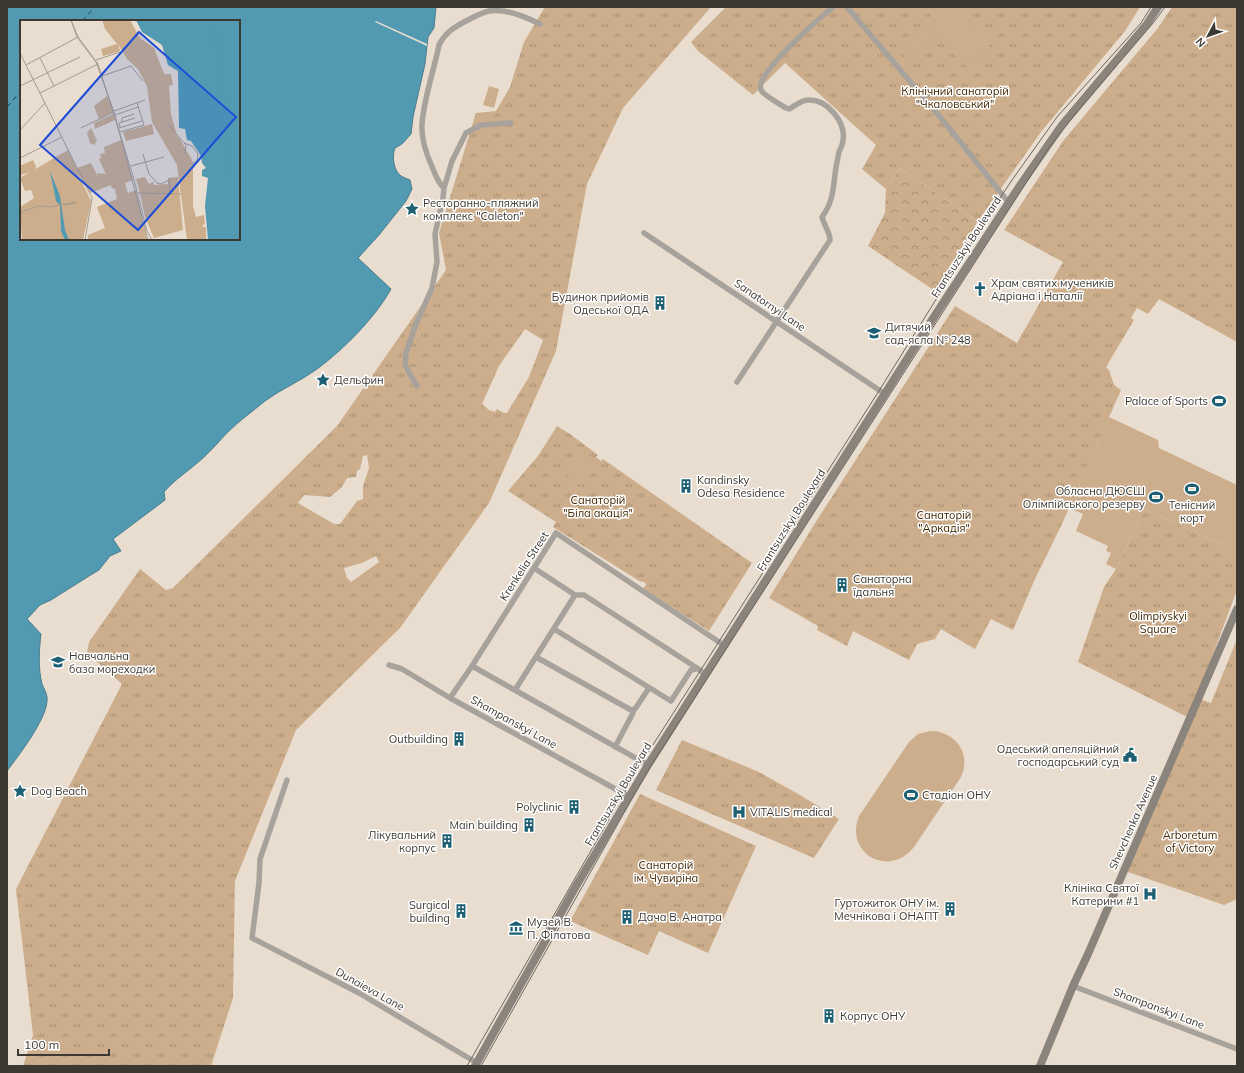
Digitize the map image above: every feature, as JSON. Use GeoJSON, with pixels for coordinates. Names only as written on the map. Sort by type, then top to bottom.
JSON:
{"type":"FeatureCollection","features":[{"type":"Feature","properties":{"kind":"street"},"geometry":{"type":"LineString","coordinates":[[737,382],[830,240],[830,235],[822,217],[829,208],[839,154],[844,140],[837,116],[826,106],[811,100],[806,100],[789,109],[786,108],[764,93],[760,89],[760,85],[767,72],[790,46],[833,7]]}},
{"type":"Feature","properties":{"kind":"street"},"geometry":{"type":"LineString","coordinates":[[847,7],[946,123],[1009,202]]}},
{"type":"Feature","properties":{"kind":"street","name":"Frantsuzskyi Boulevard"},"geometry":{"type":"LineString","coordinates":[[476,1064],[577,884],[648,765],[930,322],[1062,125],[1147,24],[1158,7]]}},
{"type":"Feature","properties":{"kind":"street"},"geometry":{"type":"LineString","coordinates":[[444,188],[439,184],[431,165],[422,125],[424,108],[441,40],[453,28],[478,15],[490,11],[497,10],[519,15],[540,24]]}},
{"type":"Feature","properties":{"kind":"street"},"geometry":{"type":"LineString","coordinates":[[417,386],[405,364],[406,353],[432,288],[436,262],[435,234],[444,188],[452,161],[466,133],[481,125],[512,123]]}},
{"type":"Feature","properties":{"kind":"street","name":"Sanatornyi Lane"},"geometry":{"type":"LineString","coordinates":[[644,233],[885,394]]}},
{"type":"Feature","properties":{"kind":"street","name":"Krenkelia Street"},"geometry":{"type":"LineString","coordinates":[[450,698],[472,666],[556,533],[725,646]]}},
{"type":"Feature","properties":{"kind":"street"},"geometry":{"type":"LineString","coordinates":[[534,568],[575,596],[584,595],[705,675]]}},
{"type":"Feature","properties":{"kind":"street"},"geometry":{"type":"LineString","coordinates":[[515,690],[575,596]]}},
{"type":"Feature","properties":{"kind":"street","name":"Shevchenka Avenue"},"geometry":{"type":"LineString","coordinates":[[1040,1066],[1073,986],[1237,609]]}},
{"type":"Feature","properties":{"kind":"street"},"geometry":{"type":"LineString","coordinates":[[554,629],[671,701],[691,670],[696,669]]}},
{"type":"Feature","properties":{"kind":"street"},"geometry":{"type":"LineString","coordinates":[[536,657],[633,710]]}},
{"type":"Feature","properties":{"kind":"street","name":"Shampanskyi Lane"},"geometry":{"type":"LineString","coordinates":[[389,665],[402,669],[450,698],[630,797]]}},
{"type":"Feature","properties":{"kind":"street"},"geometry":{"type":"LineString","coordinates":[[472,666],[648,765]]}},
{"type":"Feature","properties":{"kind":"street"},"geometry":{"type":"LineString","coordinates":[[615,746],[633,713],[633,710],[636,709],[649,688]]}},
{"type":"Feature","properties":{"kind":"street","name":"Dunaieva Lane"},"geometry":{"type":"LineString","coordinates":[[287,780],[260,859],[259,883],[252,938],[359,993],[476,1064]]}},
{"type":"Feature","properties":{"kind":"street","name":"Shampanskyi Lane"},"geometry":{"type":"LineString","coordinates":[[1073,986],[1237,1050]]}},
{"type":"Feature","properties":{"kind":"green space"},"geometry":{"type":"Polygon","coordinates":[[[545,7],[711,7],[623,108],[587,184],[556,351],[489,503],[400,628],[296,730],[235,881],[233,998],[211,1066],[23,1066],[33,1035],[16,889],[122,684],[87,653],[89,642],[140,569],[166,590],[173,588],[337,426],[446,270],[439,233],[476,113],[496,111],[510,87],[524,42],[545,7]],[[525,329],[499,366],[482,404],[489,410],[495,412],[497,409],[507,413],[529,377],[543,340],[525,329]],[[367,455],[363,456],[360,469],[357,471],[356,477],[347,478],[342,487],[330,497],[304,495],[298,503],[334,524],[340,524],[357,501],[363,499],[363,486],[369,468],[367,455]],[[376,556],[362,563],[344,568],[347,578],[351,582],[379,562],[376,556]]]}},
{"type":"Feature","properties":{"kind":"green space","name":"Клінічний санаторій \"Чкаловський\""},"geometry":{"type":"Polygon","coordinates":[[[726,7],[1140,7],[1125,31],[1041,132],[978,221],[899,168],[886,189],[862,169],[876,145],[785,63],[753,95],[698,51],[691,42],[726,7]]]}},
{"type":"Feature","properties":{"kind":"green space"},"geometry":{"type":"Polygon","coordinates":[[[939,7],[954,7],[992,43],[968,68],[923,24],[939,7]]]}},
{"type":"Feature","properties":{"kind":"green space","name":"Санаторій \"Аркадія\""},"geometry":{"type":"Polygon","coordinates":[[[1172,7],[1237,7],[1237,342],[1159,299],[1148,314],[1137,308],[1131,318],[1134,320],[1106,367],[1109,370],[1114,385],[1121,390],[1013,630],[991,619],[975,649],[941,629],[935,639],[917,644],[909,660],[853,631],[847,646],[817,630],[818,626],[769,598],[817,520],[955,306],[1017,343],[1063,262],[1004,230],[1063,141],[1158,28],[1172,7]]]}},
{"type":"Feature","properties":{"kind":"green space"},"geometry":{"type":"Polygon","coordinates":[[[922,24],[935,37],[911,62],[898,49],[922,24]]]}},
{"type":"Feature","properties":{"kind":"green space"},"geometry":{"type":"Polygon","coordinates":[[[489,86],[499,89],[494,108],[483,105],[489,86]]]}},
{"type":"Feature","properties":{"kind":"green space"},"geometry":{"type":"Polygon","coordinates":[[[899,168],[978,221],[935,291],[868,246],[885,213],[886,189],[899,168]]]}},
{"type":"Feature","properties":{"kind":"green space","name":"Обласна ДЮСШ Олімпійського резерву"},"geometry":{"type":"Polygon","coordinates":[[[1109,417],[1158,440],[1159,448],[1237,485],[1237,551],[1144,509],[1116,569],[1106,564],[1111,553],[1106,551],[1108,546],[1076,531],[1083,514],[1069,508],[1109,417]]]}},
{"type":"Feature","properties":{"kind":"green space","name":"Санаторій \"Біла акація\""},"geometry":{"type":"Polygon","coordinates":[[[557,426],[598,455],[596,457],[601,461],[603,459],[752,563],[709,631],[643,589],[646,584],[642,581],[641,582],[553,527],[556,522],[508,491],[538,456],[557,426]]]}},
{"type":"Feature","properties":{"kind":"green space"},"geometry":{"type":"Polygon","coordinates":[[[585,452],[599,462],[581,486],[567,476],[585,452]]]}},
{"type":"Feature","properties":{"kind":"green space","name":"Olimpiyskyi Square"},"geometry":{"type":"Polygon","coordinates":[[[1144,509],[1237,551],[1237,590],[1189,718],[1078,662],[1104,587],[1116,569],[1144,509]]]}},
{"type":"Feature","properties":{"kind":"green space","name":"Arboretum of Victory"},"geometry":{"type":"Polygon","coordinates":[[[1237,639],[1237,899],[1224,905],[1125,871],[1200,699],[1211,703],[1237,639]]]}},
{"type":"Feature","properties":{"kind":"green space","name":"Стадіон ОНУ"},"geometry":{"type":"Polygon","coordinates":[[[930,731],[947,735],[954,739],[959,745],[963,752],[964,760],[964,768],[961,777],[914,847],[904,856],[893,861],[882,861],[872,857],[863,851],[858,841],[856,829],[859,816],[909,742],[918,734],[930,731]]]}},
{"type":"Feature","properties":{"kind":"green space"},"geometry":{"type":"Polygon","coordinates":[[[682,740],[759,772],[839,819],[814,858],[656,790],[682,740]]]}},
{"type":"Feature","properties":{"kind":"green space","name":"Санаторій ім. Чувиріна"},"geometry":{"type":"Polygon","coordinates":[[[640,794],[756,846],[708,953],[659,931],[648,955],[570,921],[640,794]]]}},
{"type":"Feature","properties":{"kind":"water"},"geometry":{"type":"Polygon","coordinates":[[[7,7],[436,7],[434,28],[428,37],[425,64],[413,117],[411,134],[402,144],[395,148],[394,155],[396,170],[401,176],[410,180],[412,189],[406,201],[379,235],[358,258],[391,289],[376,311],[358,333],[337,353],[311,373],[265,401],[241,420],[203,458],[168,487],[164,492],[165,500],[113,539],[121,551],[110,556],[99,570],[51,600],[40,605],[27,619],[41,634],[39,665],[47,701],[42,718],[25,747],[7,771],[7,7]]]}},
{"type":"Feature","properties":{"kind":"pier"},"geometry":{"type":"Polygon","coordinates":[[[376,21],[427,44],[427,46],[375,22],[376,21]]]}},
{"type":"Feature","properties":{"kind":"ferry route"},"geometry":{"type":"LineString","coordinates":[[83,20],[95,7]]}},
{"type":"Feature","properties":{"kind":"ferry route"},"geometry":{"type":"LineString","coordinates":[[7,107],[20,92]]}},
{"type":"Feature","properties":{"kind":"tram line"},"geometry":{"type":"LineString","coordinates":[[467,1066],[642,762],[877,394],[990,213],[1057,117],[1141,23],[1151,7]]}},
{"type":"Feature","properties":{"kind":"tram line"},"geometry":{"type":"LineString","coordinates":[[481,1066],[647,772],[1024,186],[1048,149],[1076,113],[1154,22],[1165,7]]}},
{"type":"Feature","properties":{"kind":"place","name":"Ресторанно-пляжний комплекс \"Caleton\""},"geometry":{"type":"Point","coordinates":[412,209]}},
{"type":"Feature","properties":{"kind":"place","name":"Храм святих мучеників Адріана і Наталії"},"geometry":{"type":"Point","coordinates":[980,289]}},
{"type":"Feature","properties":{"kind":"place","name":"Будинок прийомів Одеської ОДА"},"geometry":{"type":"Point","coordinates":[660,303]}},
{"type":"Feature","properties":{"kind":"place","name":"Дитячий сад-ясла № 248"},"geometry":{"type":"Point","coordinates":[874,333]}},
{"type":"Feature","properties":{"kind":"place","name":"Дельфин"},"geometry":{"type":"Point","coordinates":[323,380]}},
{"type":"Feature","properties":{"kind":"place","name":"Palace of Sports"},"geometry":{"type":"Point","coordinates":[1219,401]}},
{"type":"Feature","properties":{"kind":"place","name":"Kandinsky Odesa Residence"},"geometry":{"type":"Point","coordinates":[686,486]}},
{"type":"Feature","properties":{"kind":"place","name":"Тенісний корт"},"geometry":{"type":"Point","coordinates":[1192,489]}},
{"type":"Feature","properties":{"kind":"place","name":"Обласна ДЮСШ Олімпійського резерву"},"geometry":{"type":"Point","coordinates":[1156,497]}},
{"type":"Feature","properties":{"kind":"place","name":"Санаторна їдальня"},"geometry":{"type":"Point","coordinates":[842,585]}},
{"type":"Feature","properties":{"kind":"place","name":"Навчальна база мореходки"},"geometry":{"type":"Point","coordinates":[58,662]}},
{"type":"Feature","properties":{"kind":"place","name":"Outbuilding"},"geometry":{"type":"Point","coordinates":[459,739]}},
{"type":"Feature","properties":{"kind":"place","name":"Одеський апеляційний господарський суд"},"geometry":{"type":"Point","coordinates":[1130,755]}},
{"type":"Feature","properties":{"kind":"place","name":"Dog Beach"},"geometry":{"type":"Point","coordinates":[20,791]}},
{"type":"Feature","properties":{"kind":"place","name":"Стадіон ОНУ"},"geometry":{"type":"Point","coordinates":[911,795]}},
{"type":"Feature","properties":{"kind":"place","name":"Polyclinic"},"geometry":{"type":"Point","coordinates":[574,807]}},
{"type":"Feature","properties":{"kind":"place","name":"VITALIS medical"},"geometry":{"type":"Point","coordinates":[739,812]}},
{"type":"Feature","properties":{"kind":"place","name":"Main building"},"geometry":{"type":"Point","coordinates":[529,825]}},
{"type":"Feature","properties":{"kind":"place","name":"Лікувальний корпус"},"geometry":{"type":"Point","coordinates":[447,841]}},
{"type":"Feature","properties":{"kind":"place","name":"Клініка Святої Катерини #1"},"geometry":{"type":"Point","coordinates":[1150,894]}},
{"type":"Feature","properties":{"kind":"place","name":"Гуртожиток ОНУ ім. Мечнікова і ОНАПТ"},"geometry":{"type":"Point","coordinates":[950,909]}},
{"type":"Feature","properties":{"kind":"place","name":"Surgical building"},"geometry":{"type":"Point","coordinates":[461,911]}},
{"type":"Feature","properties":{"kind":"place","name":"Дача В. Анатра"},"geometry":{"type":"Point","coordinates":[627,917]}},
{"type":"Feature","properties":{"kind":"place","name":"Музей В. П. Філатова"},"geometry":{"type":"Point","coordinates":[516,928]}},
{"type":"Feature","properties":{"kind":"place","name":"Корпус ОНУ"},"geometry":{"type":"Point","coordinates":[829,1016]}}]}
